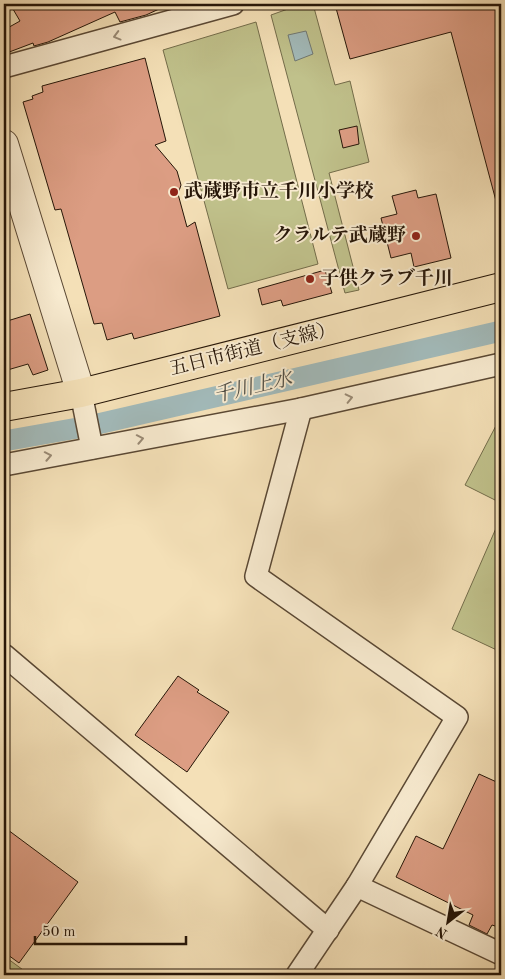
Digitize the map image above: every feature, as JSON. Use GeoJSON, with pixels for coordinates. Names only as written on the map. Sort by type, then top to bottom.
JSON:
{"type":"FeatureCollection","features":[{"type":"Feature","properties":{"kind":"main road","name":"五日市街道（支線）"},"geometry":{"type":"LineString","coordinates":[[4,407],[81,393],[501,287]]}},
{"type":"Feature","properties":{"kind":"street"},"geometry":{"type":"LineString","coordinates":[[4,67],[233,4]]}},
{"type":"Feature","properties":{"kind":"street"},"geometry":{"type":"LineString","coordinates":[[4,144],[81,393],[92,448]]}},
{"type":"Feature","properties":{"kind":"street"},"geometry":{"type":"LineString","coordinates":[[4,465],[301,408],[501,364]]}},
{"type":"Feature","properties":{"kind":"street"},"geometry":{"type":"LineString","coordinates":[[297,975],[357,886],[457,717],[256,576],[301,408]]}},
{"type":"Feature","properties":{"kind":"street"},"geometry":{"type":"LineString","coordinates":[[4,655],[328,930]]}},
{"type":"Feature","properties":{"kind":"street"},"geometry":{"type":"LineString","coordinates":[[357,886],[501,954]]}},
{"type":"Feature","properties":{"kind":"green space"},"geometry":{"type":"Polygon","coordinates":[[[302,4],[313,4],[335,85],[350,81],[369,162],[329,173],[359,290],[345,293],[271,15],[302,4]]]}},
{"type":"Feature","properties":{"kind":"green space"},"geometry":{"type":"Polygon","coordinates":[[[256,22],[318,264],[228,289],[163,50],[256,22]]]}},
{"type":"Feature","properties":{"kind":"green space"},"geometry":{"type":"Polygon","coordinates":[[[501,416],[501,503],[465,485],[501,416]]]}},
{"type":"Feature","properties":{"kind":"green space"},"geometry":{"type":"Polygon","coordinates":[[[501,520],[501,652],[452,629],[501,520]]]}},
{"type":"Feature","properties":{"kind":"green space"},"geometry":{"type":"Polygon","coordinates":[[[4,956],[30,975],[4,975],[4,956]]]}},
{"type":"Feature","properties":{"kind":"water"},"geometry":{"type":"Polygon","coordinates":[[[306,31],[313,54],[295,61],[288,35],[306,31]]]}},
{"type":"Feature","properties":{"kind":"building"},"geometry":{"type":"Polygon","coordinates":[[[10,4],[170,4],[146,15],[120,22],[115,12],[48,42],[34,46],[33,43],[4,54],[4,30],[20,21],[10,4]]]}},
{"type":"Feature","properties":{"kind":"building"},"geometry":{"type":"Polygon","coordinates":[[[352,4],[495,4],[501,28],[501,200],[496,201],[451,32],[350,59],[336,8],[352,4]]]}},
{"type":"Feature","properties":{"kind":"building"},"geometry":{"type":"Polygon","coordinates":[[[145,58],[166,141],[155,145],[177,171],[181,185],[178,194],[187,227],[195,222],[220,316],[134,339],[132,333],[107,340],[102,323],[94,324],[61,209],[55,210],[23,102],[33,99],[32,96],[43,92],[42,86],[145,58]]]}},
{"type":"Feature","properties":{"kind":"building"},"geometry":{"type":"Polygon","coordinates":[[[357,126],[359,144],[343,148],[339,130],[357,126]]]}},
{"type":"Feature","properties":{"kind":"building","name":"クラルテ武蔵野"},"geometry":{"type":"Polygon","coordinates":[[[416,190],[418,198],[436,194],[451,258],[414,267],[411,253],[391,258],[381,218],[397,214],[392,196],[416,190]]]}},
{"type":"Feature","properties":{"kind":"building","name":"子供クラブ千川"},"geometry":{"type":"Polygon","coordinates":[[[325,270],[332,293],[283,306],[281,300],[262,305],[258,289],[325,270]]]}},
{"type":"Feature","properties":{"kind":"building"},"geometry":{"type":"Polygon","coordinates":[[[30,314],[48,370],[33,375],[28,364],[4,371],[4,322],[30,314]]]}},
{"type":"Feature","properties":{"kind":"building"},"geometry":{"type":"Polygon","coordinates":[[[178,676],[199,690],[197,692],[229,712],[187,772],[135,735],[178,676]]]}},
{"type":"Feature","properties":{"kind":"building"},"geometry":{"type":"Polygon","coordinates":[[[479,774],[501,784],[501,928],[492,925],[487,934],[469,925],[473,915],[396,877],[416,836],[443,849],[479,774]]]}},
{"type":"Feature","properties":{"kind":"building"},"geometry":{"type":"Polygon","coordinates":[[[4,827],[78,882],[19,963],[4,952],[4,827]]]}},
{"type":"Feature","properties":{"kind":"waterway","name":"千川上水"},"geometry":{"type":"LineString","coordinates":[[4,441],[89,426],[501,331]]}},
{"type":"Feature","properties":{"kind":"place","name":"武蔵野市立千川小学校"},"geometry":{"type":"Point","coordinates":[174,192]}},
{"type":"Feature","properties":{"kind":"place","name":"クラルテ武蔵野"},"geometry":{"type":"Point","coordinates":[416,236]}},
{"type":"Feature","properties":{"kind":"place","name":"子供クラブ千川"},"geometry":{"type":"Point","coordinates":[310,279]}}]}
